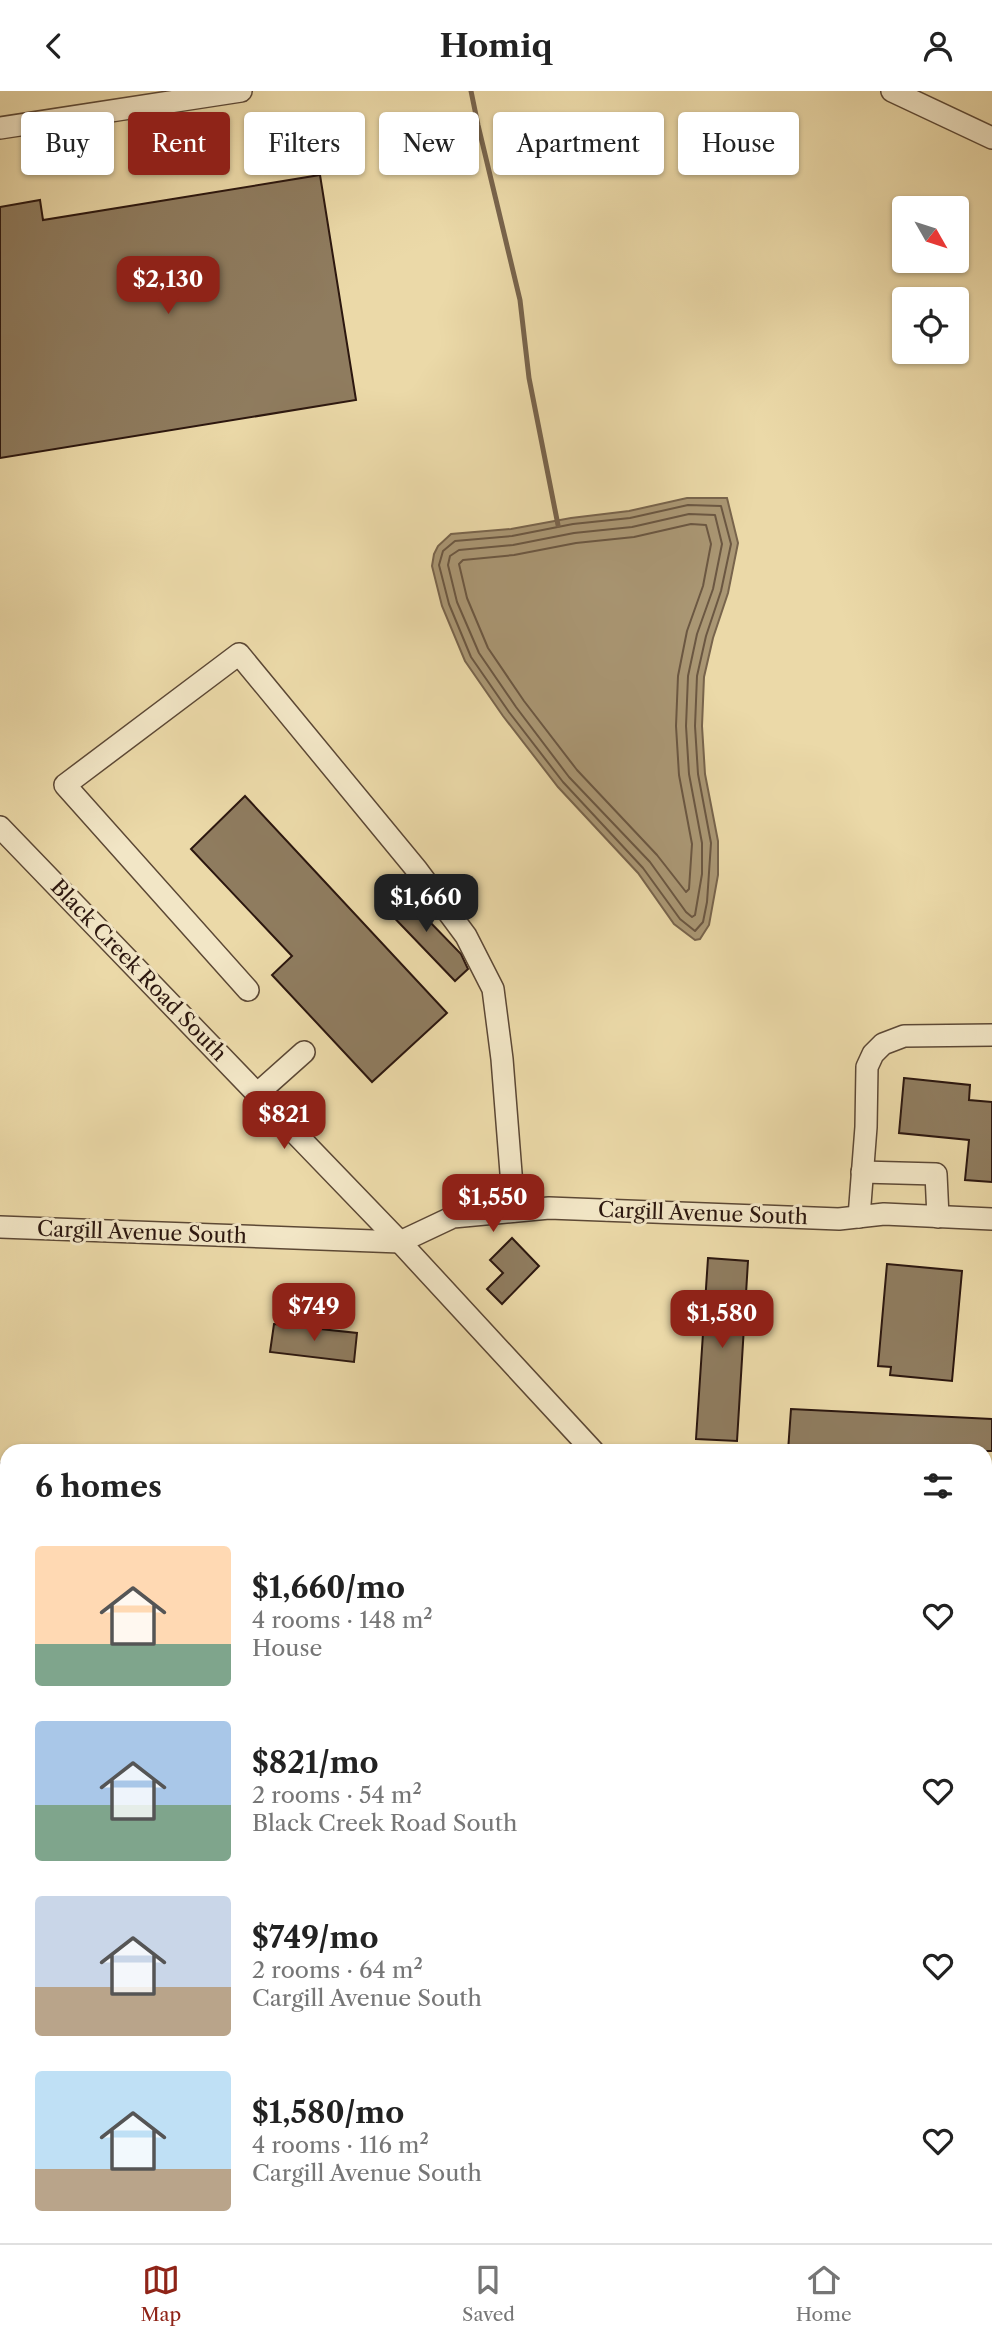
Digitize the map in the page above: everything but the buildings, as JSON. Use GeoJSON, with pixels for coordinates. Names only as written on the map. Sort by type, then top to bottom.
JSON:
{"type":"FeatureCollection","features":[{"type":"Feature","properties":{"kind":"street"},"geometry":{"type":"LineString","coordinates":[[0,128],[242,91]]}},
{"type":"Feature","properties":{"kind":"street"},"geometry":{"type":"LineString","coordinates":[[892,91],[992,138]]}},
{"type":"Feature","properties":{"kind":"street"},"geometry":{"type":"LineString","coordinates":[[248,990],[65,785],[239,654],[417,870],[466,936],[493,989],[502,1059],[514,1211]]}},
{"type":"Feature","properties":{"kind":"street","name":"Black Creek Road South"},"geometry":{"type":"LineString","coordinates":[[0,827],[400,1242],[587,1444]]}},
{"type":"Feature","properties":{"kind":"street"},"geometry":{"type":"LineString","coordinates":[[859,1217],[866,1127],[867,1067],[873,1054],[883,1044],[904,1036],[992,1035]]}},
{"type":"Feature","properties":{"kind":"street"},"geometry":{"type":"LineString","coordinates":[[258,1093],[304,1052]]}},
{"type":"Feature","properties":{"kind":"street"},"geometry":{"type":"LineString","coordinates":[[862,1172],[936,1174],[937,1217]]}},
{"type":"Feature","properties":{"kind":"street","name":"Cargill Avenue South"},"geometry":{"type":"LineString","coordinates":[[0,1227],[400,1242],[453,1217],[548,1208],[839,1219],[884,1215],[992,1219]]}},
{"type":"Feature","properties":{"kind":"water"},"geometry":{"type":"Polygon","coordinates":[[[687,498],[727,498],[738,543],[728,593],[704,677],[702,726],[705,774],[718,841],[718,875],[709,925],[700,939],[695,940],[674,924],[638,873],[558,787],[503,716],[465,661],[442,606],[432,566],[438,546],[451,534],[511,529],[629,511],[687,498]]]}},
{"type":"Feature","properties":{"kind":"waterway"},"geometry":{"type":"LineString","coordinates":[[471,91],[520,300],[529,378],[558,525]]}}]}
